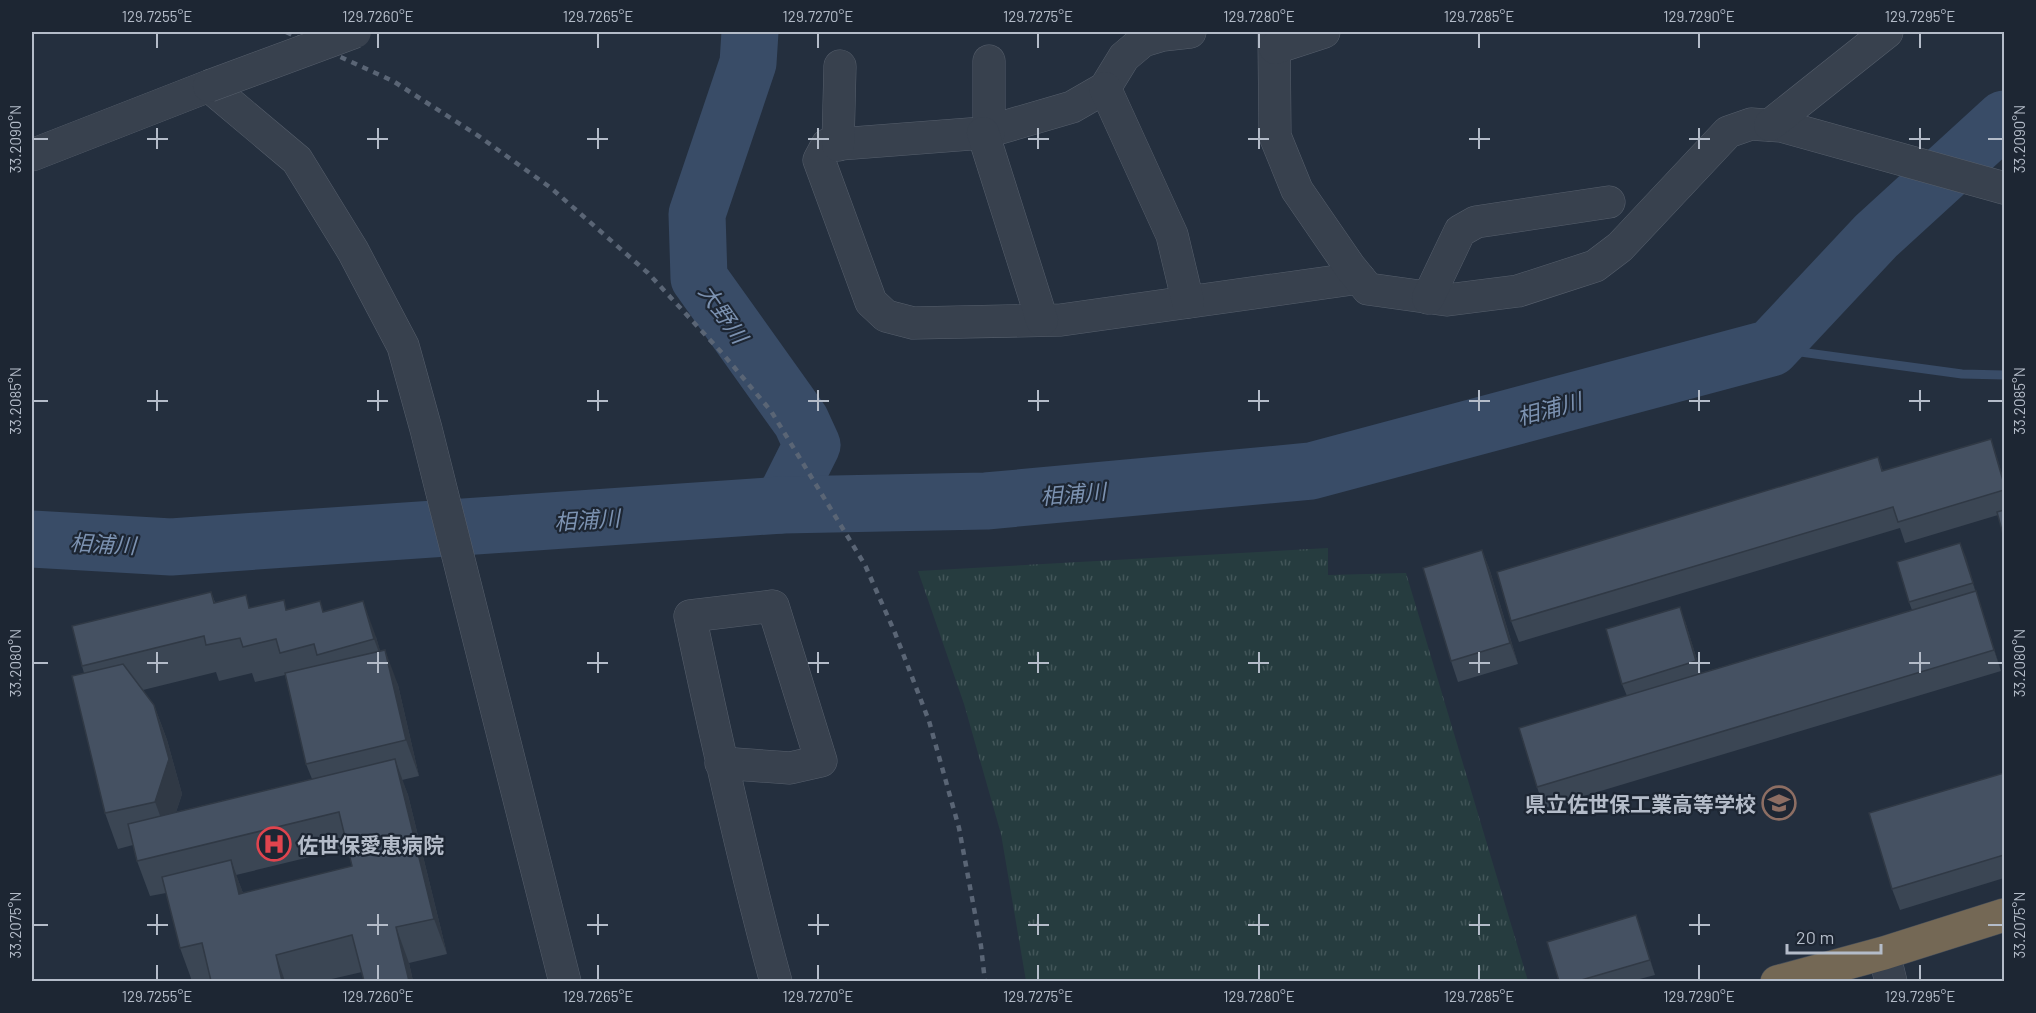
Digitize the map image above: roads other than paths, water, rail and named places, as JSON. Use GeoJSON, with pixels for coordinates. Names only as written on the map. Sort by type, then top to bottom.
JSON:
{"type":"FeatureCollection","features":[{"type":"Feature","properties":{"kind":"highway"},"geometry":{"type":"LineString","coordinates":[[1777,981],[1887,967],[2004,915]]}},
{"type":"Feature","properties":{"kind":"street"},"geometry":{"type":"LineString","coordinates":[[32,155],[355,32]]}},
{"type":"Feature","properties":{"kind":"street"},"geometry":{"type":"LineString","coordinates":[[1190,32],[1143,40],[1124,57],[1105,88],[1072,107],[986,133],[827,145],[819,159],[871,302],[886,316],[913,322],[1061,320],[1359,278]]}},
{"type":"Feature","properties":{"kind":"street"},"geometry":{"type":"LineString","coordinates":[[1324,32],[1275,40],[1275,136],[1297,190],[1368,290],[1447,300],[1518,291],[1595,266],[1620,247],[1728,132],[1751,124],[1776,126],[2004,188]]}},
{"type":"Feature","properties":{"kind":"street"},"geometry":{"type":"LineString","coordinates":[[1776,126],[1887,32]]}},
{"type":"Feature","properties":{"kind":"street"},"geometry":{"type":"LineString","coordinates":[[988,61],[986,133],[1042,320]]}},
{"type":"Feature","properties":{"kind":"street"},"geometry":{"type":"LineString","coordinates":[[838,145],[839,66]]}},
{"type":"Feature","properties":{"kind":"street"},"geometry":{"type":"LineString","coordinates":[[209,86],[297,159],[353,251],[403,346],[565,981]]}},
{"type":"Feature","properties":{"kind":"street"},"geometry":{"type":"LineString","coordinates":[[1105,88],[1172,235],[1188,302]]}},
{"type":"Feature","properties":{"kind":"street"},"geometry":{"type":"LineString","coordinates":[[1428,298],[1460,231],[1476,222],[1609,202]]}},
{"type":"Feature","properties":{"kind":"street"},"geometry":{"type":"LineString","coordinates":[[721,763],[790,768],[821,761],[773,606],[690,616],[721,763],[776,981]]}},
{"type":"Feature","properties":{"kind":"waterway","name":"大野川"},"geometry":{"type":"LineString","coordinates":[[750,32],[748,63],[697,214],[699,278],[801,421],[812,445],[782,505]]}},
{"type":"Feature","properties":{"kind":"waterway","name":"相浦川"},"geometry":{"type":"LineString","coordinates":[[32,539],[171,547],[782,505],[986,501],[1311,471],[1771,348],[1876,236],[2004,119]]}},
{"type":"Feature","properties":{"kind":"waterway"},"geometry":{"type":"LineString","coordinates":[[1771,348],[1962,374],[2004,375]]}},
{"type":"Feature","properties":{"kind":"railway"},"geometry":{"type":"LineString","coordinates":[[286,32],[393,81],[480,137],[551,188],[648,273],[723,354],[771,411],[865,565],[895,633],[929,721],[959,828],[981,946],[985,982]]}},
{"type":"Feature","properties":{"kind":"place","name":"県立佐世保工業高等学校"},"geometry":{"type":"Point","coordinates":[1779,803]}},
{"type":"Feature","properties":{"kind":"place","name":"佐世保愛恵病院"},"geometry":{"type":"Point","coordinates":[274,844]}}]}
